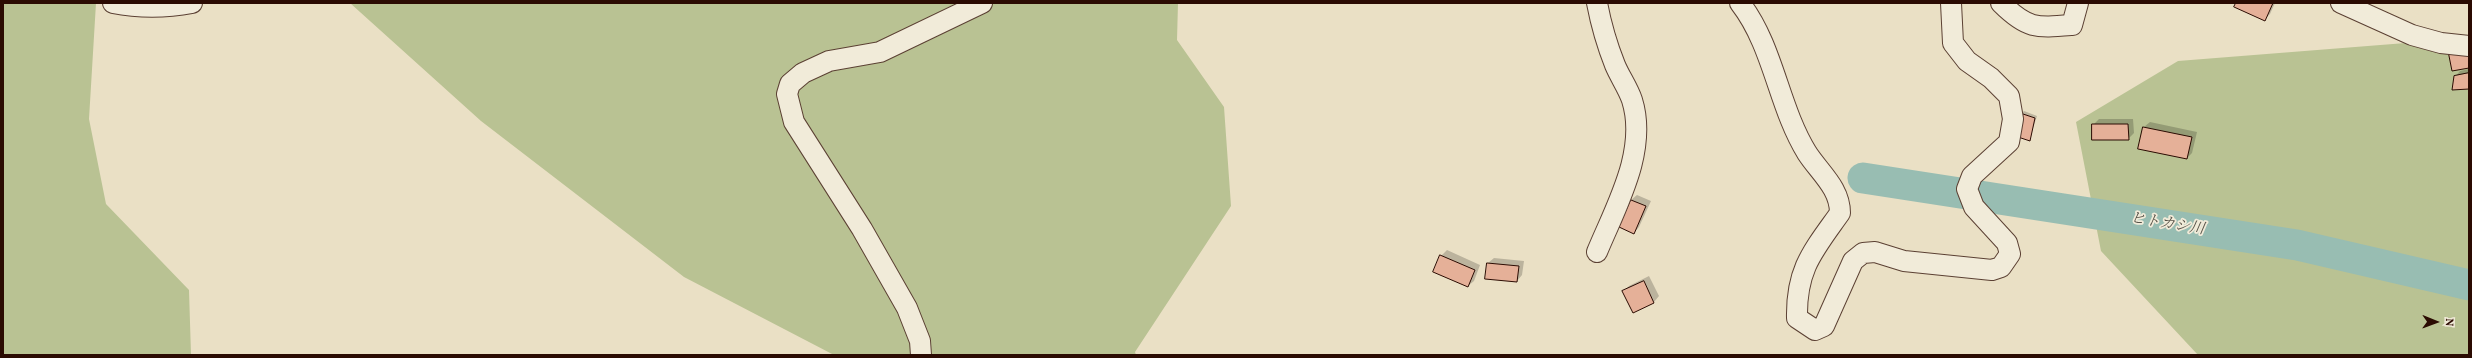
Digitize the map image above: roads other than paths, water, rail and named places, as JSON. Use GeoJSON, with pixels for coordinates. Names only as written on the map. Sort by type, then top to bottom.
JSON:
{"type":"FeatureCollection","features":[{"type":"Feature","properties":{"kind":"street"},"geometry":{"type":"LineString","coordinates":[[113,3],[126,5],[175,6],[192,3]]}},
{"type":"Feature","properties":{"kind":"street"},"geometry":{"type":"LineString","coordinates":[[921,355],[920,341],[907,308],[862,229],[794,122],[787,94],[790,84],[803,73],[829,61],[880,52],[982,3]]}},
{"type":"Feature","properties":{"kind":"street"},"geometry":{"type":"LineString","coordinates":[[1597,3],[1615,64],[1632,100],[1636,118],[1636,145],[1628,175],[1597,252]]}},
{"type":"Feature","properties":{"kind":"street"},"geometry":{"type":"LineString","coordinates":[[1740,3],[1749,15],[1768,55],[1784,105],[1807,153],[1836,192],[1840,205],[1840,213],[1807,260],[1797,297],[1797,318],[1814,330],[1824,326],[1853,261],[1863,253],[1875,252],[1904,261],[1992,270],[2001,266],[2010,254],[2007,243],[1974,207],[1967,189],[1972,176],[2009,142],[2013,119],[2009,96],[1991,78],[1967,61],[1953,43],[1951,3]]}},
{"type":"Feature","properties":{"kind":"street"},"geometry":{"type":"LineString","coordinates":[[2001,3],[2018,20],[2043,27],[2072,24],[2078,3]]}},
{"type":"Feature","properties":{"kind":"street"},"geometry":{"type":"LineString","coordinates":[[2341,3],[2412,35],[2441,43],[2469,46]]}},
{"type":"Feature","properties":{"kind":"waterway","name":"ヒトカシ川"},"geometry":{"type":"LineString","coordinates":[[1863,178],[2297,245],[2469,285]]}}]}
